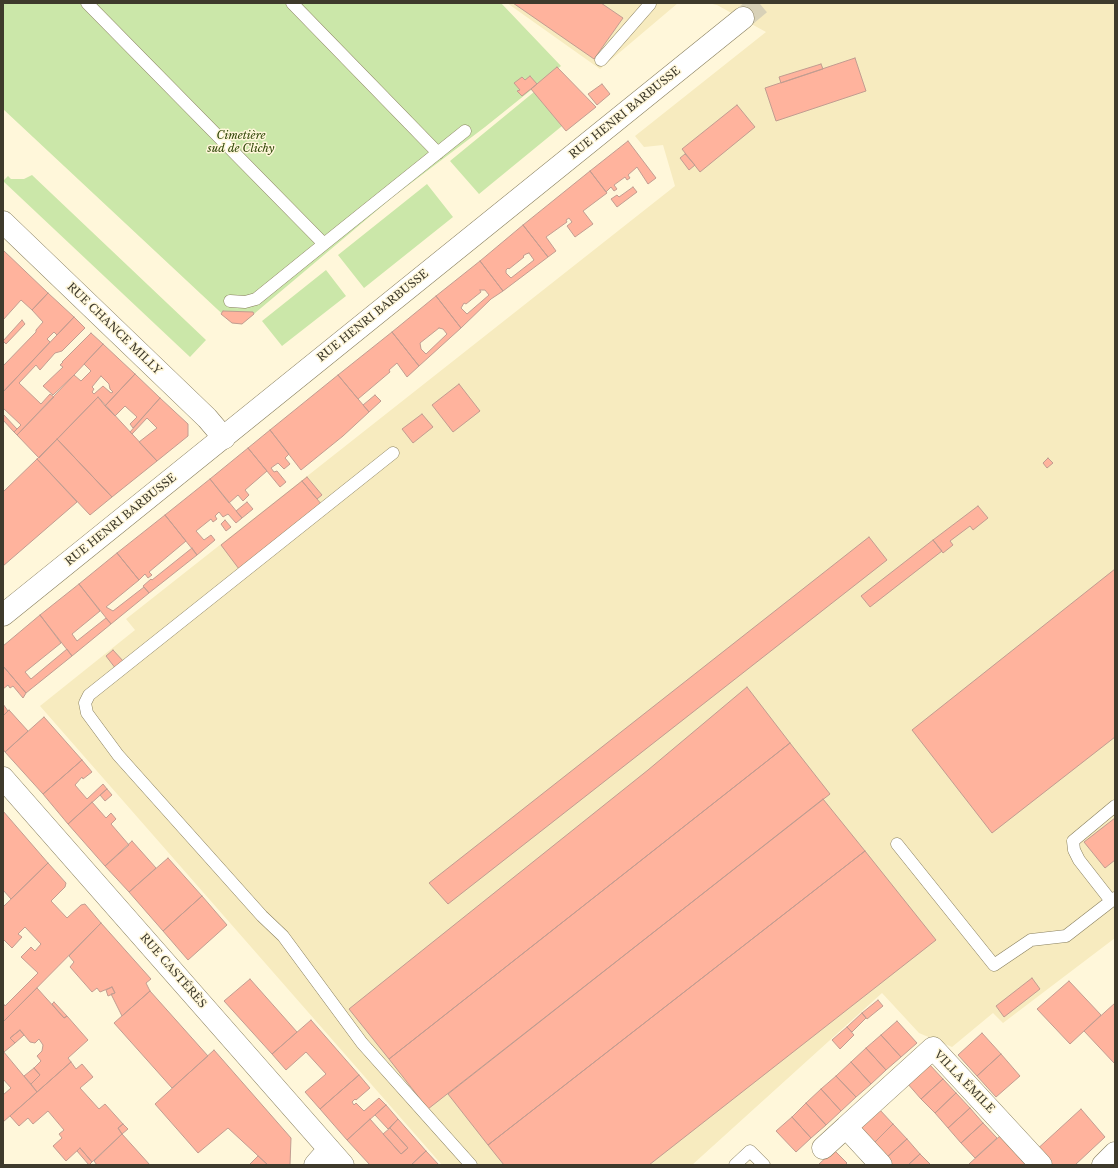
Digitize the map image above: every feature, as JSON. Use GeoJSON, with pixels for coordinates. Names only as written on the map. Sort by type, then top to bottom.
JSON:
{"type":"FeatureCollection","features":[{"type":"Feature","properties":{"kind":"street","name":"RUE HENRI BARBUSSE"},"geometry":{"type":"LineString","coordinates":[[3,615],[743,18]]}},
{"type":"Feature","properties":{"kind":"street","name":"RUE CHANCE MILLY"},"geometry":{"type":"LineString","coordinates":[[3,222],[207,418],[224,438]]}},
{"type":"Feature","properties":{"kind":"street","name":"RUE CASTÉRÈS"},"geometry":{"type":"LineString","coordinates":[[3,778],[336,1157]]}},
{"type":"Feature","properties":{"kind":"street","name":"VILLA ÉMILE"},"geometry":{"type":"LineString","coordinates":[[823,1148],[933,1048],[1041,1165]]}},
{"type":"Feature","properties":{"kind":"street"},"geometry":{"type":"LineString","coordinates":[[846,1127],[881,1165]]}},
{"type":"Feature","properties":{"kind":"street"},"geometry":{"type":"LineString","coordinates":[[1103,1165],[1115,1153]]}},
{"type":"Feature","properties":{"kind":"street"},"geometry":{"type":"LineString","coordinates":[[315,1165],[336,1157]]}},
{"type":"Feature","properties":{"kind":"lane"},"geometry":{"type":"LineString","coordinates":[[88,3],[324,244]]}},
{"type":"Feature","properties":{"kind":"lane"},"geometry":{"type":"LineString","coordinates":[[292,3],[438,153]]}},
{"type":"Feature","properties":{"kind":"lane"},"geometry":{"type":"LineString","coordinates":[[601,60],[650,4],[649,3]]}},
{"type":"Feature","properties":{"kind":"lane"},"geometry":{"type":"LineString","coordinates":[[230,301],[245,302],[256,299],[465,131]]}},
{"type":"Feature","properties":{"kind":"lane"},"geometry":{"type":"LineString","coordinates":[[393,453],[89,695],[85,703],[87,713],[118,755],[262,916],[283,936],[362,1043],[471,1165]]}},
{"type":"Feature","properties":{"kind":"lane"},"geometry":{"type":"LineString","coordinates":[[897,844],[994,965],[1032,940],[1066,936],[1113,900],[1079,860],[1074,850],[1073,841],[1115,806]]}},
{"type":"Feature","properties":{"kind":"lane"},"geometry":{"type":"LineString","coordinates":[[735,1165],[750,1151],[764,1165]]}},
{"type":"Feature","properties":{"kind":"shaded area"},"geometry":{"type":"Polygon","coordinates":[[[507,3],[678,3],[600,69],[507,3]]]}},
{"type":"Feature","properties":{"kind":"shaded area"},"geometry":{"type":"Polygon","coordinates":[[[708,3],[1115,3],[1115,938],[1003,1023],[993,1013],[952,1047],[919,1033],[882,993],[692,1165],[442,1165],[40,706],[135,630],[126,619],[675,186],[663,145],[644,147],[635,136],[766,32],[717,5],[708,3]]]}},
{"type":"Feature","properties":{"kind":"green space","name":"Cimetière sud de Clichy"},"geometry":{"type":"Polygon","coordinates":[[[3,3],[501,3],[561,66],[485,127],[394,196],[242,324],[232,323],[3,109],[3,3]]]}},
{"type":"Feature","properties":{"kind":"green space"},"geometry":{"type":"Polygon","coordinates":[[[534,92],[562,126],[479,194],[450,161],[534,92]]]}},
{"type":"Feature","properties":{"kind":"green space"},"geometry":{"type":"Polygon","coordinates":[[[32,175],[206,340],[190,357],[3,181],[8,176],[11,179],[24,179],[32,175]]]}},
{"type":"Feature","properties":{"kind":"green space"},"geometry":{"type":"Polygon","coordinates":[[[427,184],[453,217],[364,288],[338,255],[427,184]]]}},
{"type":"Feature","properties":{"kind":"green space"},"geometry":{"type":"Polygon","coordinates":[[[326,270],[346,296],[282,346],[262,321],[326,270]]]}},
{"type":"Feature","properties":{"kind":"building"},"geometry":{"type":"Polygon","coordinates":[[[513,3],[601,3],[623,18],[594,59],[513,3]]]}},
{"type":"Feature","properties":{"kind":"building"},"geometry":{"type":"Polygon","coordinates":[[[855,58],[866,91],[776,121],[765,88],[855,58]]]}},
{"type":"Feature","properties":{"kind":"building"},"geometry":{"type":"Polygon","coordinates":[[[821,64],[823,69],[781,83],[779,77],[821,64]]]}},
{"type":"Feature","properties":{"kind":"building"},"geometry":{"type":"Polygon","coordinates":[[[557,67],[596,107],[566,131],[531,89],[557,67]]]}},
{"type":"Feature","properties":{"kind":"building"},"geometry":{"type":"Polygon","coordinates":[[[530,76],[537,84],[522,96],[517,91],[520,90],[514,83],[522,77],[525,80],[530,76]]]}},
{"type":"Feature","properties":{"kind":"building"},"geometry":{"type":"Polygon","coordinates":[[[602,84],[610,94],[597,105],[588,94],[602,84]]]}},
{"type":"Feature","properties":{"kind":"building"},"geometry":{"type":"Polygon","coordinates":[[[737,105],[755,127],[700,172],[682,149],[737,105]]]}},
{"type":"Feature","properties":{"kind":"building"},"geometry":{"type":"Polygon","coordinates":[[[628,141],[656,178],[648,184],[637,167],[628,175],[630,178],[627,180],[625,177],[614,185],[617,189],[614,191],[611,187],[606,192],[590,171],[628,141]]]}},
{"type":"Feature","properties":{"kind":"building"},"geometry":{"type":"Polygon","coordinates":[[[685,154],[695,165],[689,170],[680,158],[685,154]]]}},
{"type":"Feature","properties":{"kind":"building"},"geometry":{"type":"Polygon","coordinates":[[[590,171],[607,193],[583,211],[593,224],[575,237],[567,226],[572,222],[569,218],[566,220],[567,222],[546,237],[556,251],[548,257],[523,225],[590,171]]]}},
{"type":"Feature","properties":{"kind":"building"},"geometry":{"type":"Polygon","coordinates":[[[633,187],[637,192],[617,207],[611,199],[617,195],[619,197],[633,187]]]}},
{"type":"Feature","properties":{"kind":"building"},"geometry":{"type":"Polygon","coordinates":[[[523,225],[548,257],[503,291],[480,261],[523,225]],[[529,253],[526,254],[509,269],[508,268],[506,273],[511,278],[534,260],[529,253]]]}},
{"type":"Feature","properties":{"kind":"building"},"geometry":{"type":"Polygon","coordinates":[[[3,250],[48,293],[32,310],[21,300],[3,320],[3,250]]]}},
{"type":"Feature","properties":{"kind":"building"},"geometry":{"type":"Polygon","coordinates":[[[480,261],[503,291],[491,299],[461,328],[436,296],[480,261]],[[480,290],[481,292],[466,304],[464,303],[461,308],[467,314],[489,295],[485,290],[480,290]]]}},
{"type":"Feature","properties":{"kind":"building"},"geometry":{"type":"Polygon","coordinates":[[[48,293],[74,317],[57,335],[54,332],[47,339],[50,342],[3,392],[3,366],[36,332],[43,322],[32,310],[48,293]]]}},
{"type":"Feature","properties":{"kind":"building"},"geometry":{"type":"Polygon","coordinates":[[[436,296],[461,328],[419,366],[392,332],[436,296]],[[439,328],[420,343],[421,349],[426,354],[447,334],[443,329],[439,328]]]}},
{"type":"Feature","properties":{"kind":"building"},"geometry":{"type":"Polygon","coordinates":[[[223,311],[253,312],[254,314],[242,324],[232,323],[221,314],[223,311]]]}},
{"type":"Feature","properties":{"kind":"building"},"geometry":{"type":"Polygon","coordinates":[[[74,317],[85,328],[62,351],[55,353],[40,370],[36,365],[19,383],[41,404],[50,394],[54,397],[17,435],[14,432],[21,425],[3,408],[3,392],[74,317]]]}},
{"type":"Feature","properties":{"kind":"building"},"geometry":{"type":"Polygon","coordinates":[[[22,320],[25,324],[6,344],[3,341],[22,320]]]}},
{"type":"Feature","properties":{"kind":"building"},"geometry":{"type":"Polygon","coordinates":[[[392,332],[419,366],[407,377],[397,363],[389,370],[390,372],[358,399],[338,375],[392,332]]]}},
{"type":"Feature","properties":{"kind":"building"},"geometry":{"type":"Polygon","coordinates":[[[91,333],[103,344],[53,395],[43,386],[63,367],[60,365],[62,362],[91,333]]]}},
{"type":"Feature","properties":{"kind":"building"},"geometry":{"type":"Polygon","coordinates":[[[103,344],[135,374],[105,406],[98,397],[39,458],[17,435],[74,375],[81,381],[91,371],[84,364],[103,344]],[[101,376],[92,387],[94,389],[92,392],[94,394],[103,386],[111,393],[113,392],[110,389],[109,384],[101,376]]]}},
{"type":"Feature","properties":{"kind":"building"},"geometry":{"type":"Polygon","coordinates":[[[135,374],[160,398],[133,428],[130,424],[137,417],[125,406],[115,416],[105,406],[135,374]]]}},
{"type":"Feature","properties":{"kind":"building"},"geometry":{"type":"Polygon","coordinates":[[[338,375],[369,412],[343,436],[301,470],[270,430],[338,375]]]}},
{"type":"Feature","properties":{"kind":"building"},"geometry":{"type":"Polygon","coordinates":[[[459,384],[480,411],[453,432],[432,405],[459,384]]]}},
{"type":"Feature","properties":{"kind":"building"},"geometry":{"type":"Polygon","coordinates":[[[375,395],[381,401],[369,412],[363,405],[375,395]]]}},
{"type":"Feature","properties":{"kind":"building"},"geometry":{"type":"Polygon","coordinates":[[[98,397],[157,461],[112,497],[57,439],[98,397]]]}},
{"type":"Feature","properties":{"kind":"building"},"geometry":{"type":"Polygon","coordinates":[[[160,398],[188,424],[188,436],[157,461],[139,442],[157,428],[147,418],[132,434],[130,432],[160,398]]]}},
{"type":"Feature","properties":{"kind":"building"},"geometry":{"type":"Polygon","coordinates":[[[3,414],[17,429],[14,432],[3,420],[3,414]]]}},
{"type":"Feature","properties":{"kind":"building"},"geometry":{"type":"Polygon","coordinates":[[[422,414],[433,427],[413,443],[402,429],[422,414]]]}},
{"type":"Feature","properties":{"kind":"building"},"geometry":{"type":"Polygon","coordinates":[[[270,430],[289,454],[285,458],[290,464],[284,469],[278,463],[271,468],[274,472],[277,471],[286,482],[280,487],[248,448],[270,430]]]}},
{"type":"Feature","properties":{"kind":"building"},"geometry":{"type":"Polygon","coordinates":[[[57,439],[112,497],[90,515],[37,459],[57,439]]]}},
{"type":"Feature","properties":{"kind":"building"},"geometry":{"type":"Polygon","coordinates":[[[248,448],[267,471],[245,490],[249,495],[243,501],[238,495],[229,503],[210,479],[248,448]]]}},
{"type":"Feature","properties":{"kind":"building"},"geometry":{"type":"Polygon","coordinates":[[[1048,458],[1053,463],[1047,468],[1043,463],[1048,458]]]}},
{"type":"Feature","properties":{"kind":"building"},"geometry":{"type":"Polygon","coordinates":[[[37,459],[77,502],[3,566],[3,492],[37,459]]]}},
{"type":"Feature","properties":{"kind":"building"},"geometry":{"type":"Polygon","coordinates":[[[307,477],[322,495],[317,499],[302,481],[307,477]]]}},
{"type":"Feature","properties":{"kind":"building"},"geometry":{"type":"Polygon","coordinates":[[[210,479],[242,518],[236,523],[228,514],[223,517],[219,512],[215,516],[217,519],[213,522],[211,519],[196,531],[204,540],[211,535],[215,540],[197,555],[165,515],[210,479]]]}},
{"type":"Feature","properties":{"kind":"building"},"geometry":{"type":"Polygon","coordinates":[[[302,481],[322,505],[239,569],[221,545],[302,481]]]}},
{"type":"Feature","properties":{"kind":"building"},"geometry":{"type":"Polygon","coordinates":[[[247,502],[253,509],[242,518],[236,511],[247,502]]]}},
{"type":"Feature","properties":{"kind":"building"},"geometry":{"type":"Polygon","coordinates":[[[978,506],[988,518],[973,530],[970,526],[950,541],[953,545],[943,553],[933,540],[978,506]]]}},
{"type":"Feature","properties":{"kind":"building"},"geometry":{"type":"Polygon","coordinates":[[[165,515],[186,541],[149,572],[152,575],[148,578],[145,574],[139,580],[117,553],[165,515]]]}},
{"type":"Feature","properties":{"kind":"building"},"geometry":{"type":"Polygon","coordinates":[[[225,520],[231,527],[226,531],[221,524],[225,520]]]}},
{"type":"Feature","properties":{"kind":"building"},"geometry":{"type":"Polygon","coordinates":[[[869,537],[887,560],[448,904],[429,883],[869,537]]]}},
{"type":"Feature","properties":{"kind":"building"},"geometry":{"type":"Polygon","coordinates":[[[933,540],[942,551],[870,607],[861,596],[933,540]]]}},
{"type":"Feature","properties":{"kind":"building"},"geometry":{"type":"Polygon","coordinates":[[[192,548],[197,555],[149,593],[143,586],[192,548]]]}},
{"type":"Feature","properties":{"kind":"building"},"geometry":{"type":"Polygon","coordinates":[[[117,553],[139,580],[106,607],[113,611],[144,587],[149,593],[111,624],[79,584],[117,553]]]}},
{"type":"Feature","properties":{"kind":"building"},"geometry":{"type":"Polygon","coordinates":[[[1115,569],[1115,737],[992,833],[912,730],[1115,569]]]}},
{"type":"Feature","properties":{"kind":"building"},"geometry":{"type":"Polygon","coordinates":[[[79,584],[100,611],[72,634],[77,641],[106,618],[111,624],[72,656],[40,615],[79,584]]]}},
{"type":"Feature","properties":{"kind":"building"},"geometry":{"type":"Polygon","coordinates":[[[40,615],[61,643],[25,672],[31,679],[67,649],[72,656],[26,693],[3,666],[3,646],[40,615]]]}},
{"type":"Feature","properties":{"kind":"building"},"geometry":{"type":"Polygon","coordinates":[[[113,650],[124,662],[116,669],[106,656],[113,650]]]}},
{"type":"Feature","properties":{"kind":"building"},"geometry":{"type":"Polygon","coordinates":[[[3,666],[26,693],[23,698],[13,686],[10,688],[8,685],[3,689],[3,666]]]}},
{"type":"Feature","properties":{"kind":"building"},"geometry":{"type":"Polygon","coordinates":[[[747,687],[790,743],[389,1059],[349,1009],[648,770],[747,687]]]}},
{"type":"Feature","properties":{"kind":"building"},"geometry":{"type":"Polygon","coordinates":[[[3,704],[8,711],[3,716],[3,704]]]}},
{"type":"Feature","properties":{"kind":"building"},"geometry":{"type":"Polygon","coordinates":[[[9,710],[28,731],[5,752],[3,749],[3,716],[9,710]]]}},
{"type":"Feature","properties":{"kind":"building"},"geometry":{"type":"Polygon","coordinates":[[[44,717],[82,760],[43,794],[5,752],[44,717]]]}},
{"type":"Feature","properties":{"kind":"building"},"geometry":{"type":"Polygon","coordinates":[[[790,743],[830,794],[428,1109],[389,1059],[790,743]]]}},
{"type":"Feature","properties":{"kind":"building"},"geometry":{"type":"Polygon","coordinates":[[[82,760],[92,772],[83,779],[82,777],[75,785],[87,799],[103,784],[107,789],[68,824],[43,794],[82,760]]]}},
{"type":"Feature","properties":{"kind":"building"},"geometry":{"type":"Polygon","coordinates":[[[107,789],[112,795],[105,801],[100,795],[107,789]]]}},
{"type":"Feature","properties":{"kind":"building"},"geometry":{"type":"Polygon","coordinates":[[[823,799],[865,851],[488,1145],[448,1094],[823,799]]]}},
{"type":"Feature","properties":{"kind":"building"},"geometry":{"type":"Polygon","coordinates":[[[92,802],[106,818],[111,813],[116,819],[111,824],[129,845],[105,866],[68,824],[92,802]]]}},
{"type":"Feature","properties":{"kind":"building"},"geometry":{"type":"Polygon","coordinates":[[[3,811],[48,863],[11,899],[3,890],[3,811]]]}},
{"type":"Feature","properties":{"kind":"building"},"geometry":{"type":"Polygon","coordinates":[[[1115,818],[1115,860],[1105,868],[1084,842],[1115,818]]]}},
{"type":"Feature","properties":{"kind":"building"},"geometry":{"type":"Polygon","coordinates":[[[132,841],[156,868],[129,892],[105,866],[132,841]]]}},
{"type":"Feature","properties":{"kind":"building"},"geometry":{"type":"Polygon","coordinates":[[[865,851],[936,940],[649,1165],[504,1165],[488,1145],[865,851]]]}},
{"type":"Feature","properties":{"kind":"building"},"geometry":{"type":"Polygon","coordinates":[[[168,858],[202,896],[163,931],[129,892],[168,858]]]}},
{"type":"Feature","properties":{"kind":"building"},"geometry":{"type":"Polygon","coordinates":[[[48,863],[66,883],[65,887],[51,901],[67,918],[81,905],[85,904],[101,923],[3,1022],[3,1003],[5,1006],[38,973],[21,957],[31,947],[35,951],[41,944],[25,927],[18,934],[22,937],[12,948],[3,939],[3,907],[48,863]]]}},
{"type":"Feature","properties":{"kind":"building"},"geometry":{"type":"Polygon","coordinates":[[[202,896],[227,925],[188,960],[163,931],[202,896]]]}},
{"type":"Feature","properties":{"kind":"building"},"geometry":{"type":"Polygon","coordinates":[[[101,923],[151,979],[146,983],[150,991],[122,1016],[111,994],[115,993],[112,987],[100,992],[97,988],[92,992],[70,967],[74,962],[69,956],[101,923]]]}},
{"type":"Feature","properties":{"kind":"building"},"geometry":{"type":"Polygon","coordinates":[[[1032,978],[1040,989],[1004,1017],[996,1006],[1032,978]]]}},
{"type":"Feature","properties":{"kind":"building"},"geometry":{"type":"Polygon","coordinates":[[[250,979],[297,1032],[272,1054],[224,1001],[250,979]]]}},
{"type":"Feature","properties":{"kind":"building"},"geometry":{"type":"Polygon","coordinates":[[[1069,981],[1101,1015],[1070,1044],[1037,1009],[1069,981]]]}},
{"type":"Feature","properties":{"kind":"building"},"geometry":{"type":"Polygon","coordinates":[[[112,987],[115,993],[108,996],[106,990],[112,987]]]}},
{"type":"Feature","properties":{"kind":"building"},"geometry":{"type":"Polygon","coordinates":[[[37,988],[64,1018],[67,1016],[88,1040],[68,1058],[71,1062],[37,1092],[31,1084],[40,1075],[34,1068],[41,1061],[37,1056],[42,1051],[43,1045],[39,1039],[35,1043],[30,1042],[20,1030],[10,1038],[15,1043],[4,1052],[3,1022],[37,988]]]}},
{"type":"Feature","properties":{"kind":"building"},"geometry":{"type":"Polygon","coordinates":[[[150,991],[208,1056],[172,1088],[114,1023],[150,991]]]}},
{"type":"Feature","properties":{"kind":"building"},"geometry":{"type":"Polygon","coordinates":[[[878,1000],[883,1006],[867,1019],[862,1013],[878,1000]]]}},
{"type":"Feature","properties":{"kind":"building"},"geometry":{"type":"Polygon","coordinates":[[[54,1002],[67,1016],[64,1018],[52,1004],[54,1002]]]}},
{"type":"Feature","properties":{"kind":"building"},"geometry":{"type":"Polygon","coordinates":[[[1115,1003],[1115,1063],[1114,1063],[1084,1031],[1115,1003]]]}},
{"type":"Feature","properties":{"kind":"building"},"geometry":{"type":"Polygon","coordinates":[[[862,1013],[866,1018],[852,1032],[847,1027],[862,1013]]]}},
{"type":"Feature","properties":{"kind":"building"},"geometry":{"type":"Polygon","coordinates":[[[311,1020],[359,1075],[320,1109],[305,1092],[326,1074],[306,1052],[286,1070],[272,1054],[311,1020]]]}},
{"type":"Feature","properties":{"kind":"building"},"geometry":{"type":"Polygon","coordinates":[[[897,1021],[917,1043],[901,1057],[881,1035],[897,1021]]]}},
{"type":"Feature","properties":{"kind":"building"},"geometry":{"type":"Polygon","coordinates":[[[847,1027],[854,1035],[840,1049],[832,1040],[847,1027]]]}},
{"type":"Feature","properties":{"kind":"building"},"geometry":{"type":"Polygon","coordinates":[[[20,1030],[24,1035],[15,1043],[10,1038],[20,1030]]]}},
{"type":"Feature","properties":{"kind":"building"},"geometry":{"type":"Polygon","coordinates":[[[982,1033],[1001,1054],[977,1076],[958,1055],[982,1033]]]}},
{"type":"Feature","properties":{"kind":"building"},"geometry":{"type":"Polygon","coordinates":[[[881,1035],[901,1057],[886,1070],[866,1048],[881,1035]]]}},
{"type":"Feature","properties":{"kind":"building"},"geometry":{"type":"Polygon","coordinates":[[[866,1048],[886,1070],[871,1084],[851,1062],[866,1048]]]}},
{"type":"Feature","properties":{"kind":"building"},"geometry":{"type":"Polygon","coordinates":[[[214,1050],[291,1138],[290,1165],[268,1165],[228,1128],[198,1153],[155,1104],[214,1050]]]}},
{"type":"Feature","properties":{"kind":"building"},"geometry":{"type":"Polygon","coordinates":[[[3,1051],[37,1092],[3,1122],[3,1095],[11,1088],[3,1079],[3,1051]]]}},
{"type":"Feature","properties":{"kind":"building"},"geometry":{"type":"Polygon","coordinates":[[[1001,1054],[1020,1076],[996,1097],[977,1076],[1001,1054]]]}},
{"type":"Feature","properties":{"kind":"building"},"geometry":{"type":"Polygon","coordinates":[[[71,1062],[76,1069],[82,1064],[93,1077],[80,1088],[99,1109],[105,1104],[123,1124],[118,1128],[122,1134],[92,1162],[80,1148],[66,1161],[53,1146],[62,1138],[59,1134],[64,1130],[48,1111],[33,1124],[28,1118],[19,1126],[10,1116],[71,1062]]]}},
{"type":"Feature","properties":{"kind":"building"},"geometry":{"type":"Polygon","coordinates":[[[851,1062],[871,1084],[856,1097],[836,1076],[851,1062]]]}},
{"type":"Feature","properties":{"kind":"building"},"geometry":{"type":"Polygon","coordinates":[[[929,1064],[943,1079],[921,1099],[907,1083],[929,1064]]]}},
{"type":"Feature","properties":{"kind":"building"},"geometry":{"type":"Polygon","coordinates":[[[34,1068],[40,1075],[31,1084],[24,1076],[34,1068]]]}},
{"type":"Feature","properties":{"kind":"building"},"geometry":{"type":"Polygon","coordinates":[[[359,1075],[370,1088],[352,1102],[354,1105],[356,1103],[364,1111],[379,1098],[386,1105],[347,1140],[320,1109],[359,1075]]]}},
{"type":"Feature","properties":{"kind":"building"},"geometry":{"type":"Polygon","coordinates":[[[836,1076],[856,1097],[841,1111],[821,1089],[836,1076]]]}},
{"type":"Feature","properties":{"kind":"building"},"geometry":{"type":"Polygon","coordinates":[[[943,1079],[956,1093],[935,1113],[921,1099],[943,1079]]]}},
{"type":"Feature","properties":{"kind":"building"},"geometry":{"type":"Polygon","coordinates":[[[821,1089],[841,1111],[826,1125],[806,1103],[821,1089]]]}},
{"type":"Feature","properties":{"kind":"building"},"geometry":{"type":"Polygon","coordinates":[[[956,1093],[970,1108],[948,1128],[935,1113],[956,1093]]]}},
{"type":"Feature","properties":{"kind":"building"},"geometry":{"type":"Polygon","coordinates":[[[806,1103],[826,1125],[811,1138],[792,1117],[806,1103]]]}},
{"type":"Feature","properties":{"kind":"building"},"geometry":{"type":"Polygon","coordinates":[[[386,1105],[398,1119],[388,1129],[375,1115],[386,1105]]]}},
{"type":"Feature","properties":{"kind":"building"},"geometry":{"type":"Polygon","coordinates":[[[970,1108],[983,1123],[961,1143],[948,1128],[970,1108]]]}},
{"type":"Feature","properties":{"kind":"building"},"geometry":{"type":"Polygon","coordinates":[[[879,1109],[893,1124],[872,1145],[857,1129],[879,1109]]]}},
{"type":"Feature","properties":{"kind":"building"},"geometry":{"type":"Polygon","coordinates":[[[1081,1109],[1105,1137],[1075,1165],[1046,1165],[1034,1152],[1081,1109]]]}},
{"type":"Feature","properties":{"kind":"building"},"geometry":{"type":"Polygon","coordinates":[[[792,1117],[811,1138],[796,1152],[776,1131],[792,1117]]]}},
{"type":"Feature","properties":{"kind":"building"},"geometry":{"type":"Polygon","coordinates":[[[370,1119],[401,1154],[408,1148],[390,1128],[398,1119],[426,1151],[411,1165],[370,1165],[347,1140],[370,1119]]]}},
{"type":"Feature","properties":{"kind":"building"},"geometry":{"type":"Polygon","coordinates":[[[983,1123],[997,1138],[975,1158],[961,1143],[983,1123]]]}},
{"type":"Feature","properties":{"kind":"building"},"geometry":{"type":"Polygon","coordinates":[[[123,1124],[128,1129],[122,1134],[118,1128],[123,1124]]]}},
{"type":"Feature","properties":{"kind":"building"},"geometry":{"type":"Polygon","coordinates":[[[893,1124],[907,1139],[885,1159],[872,1145],[893,1124]]]}},
{"type":"Feature","properties":{"kind":"building"},"geometry":{"type":"Polygon","coordinates":[[[390,1128],[408,1148],[401,1154],[383,1134],[390,1128]]]}},
{"type":"Feature","properties":{"kind":"building"},"geometry":{"type":"Polygon","coordinates":[[[122,1134],[150,1165],[97,1165],[94,1161],[122,1134]]]}},
{"type":"Feature","properties":{"kind":"building"},"geometry":{"type":"Polygon","coordinates":[[[1001,1135],[1028,1165],[969,1164],[1001,1135]]]}},
{"type":"Feature","properties":{"kind":"building"},"geometry":{"type":"Polygon","coordinates":[[[907,1139],[920,1154],[908,1165],[890,1165],[885,1159],[907,1139]]]}},
{"type":"Feature","properties":{"kind":"building"},"geometry":{"type":"Polygon","coordinates":[[[80,1148],[92,1162],[89,1165],[77,1151],[80,1148]]]}},
{"type":"Feature","properties":{"kind":"building"},"geometry":{"type":"Polygon","coordinates":[[[834,1150],[847,1163],[845,1165],[818,1165],[834,1150]]]}},
{"type":"Feature","properties":{"kind":"building"},"geometry":{"type":"Polygon","coordinates":[[[426,1151],[439,1165],[411,1165],[426,1151]]]}},
{"type":"Feature","properties":{"kind":"building"},"geometry":{"type":"Polygon","coordinates":[[[920,1154],[931,1165],[908,1165],[920,1154]]]}},
{"type":"Feature","properties":{"kind":"building"},"geometry":{"type":"Polygon","coordinates":[[[258,1156],[268,1165],[249,1165],[258,1156]]]}},
{"type":"Feature","properties":{"kind":"tunnel"},"geometry":{"type":"LineString","coordinates":[[743,18],[761,3]]}}]}
